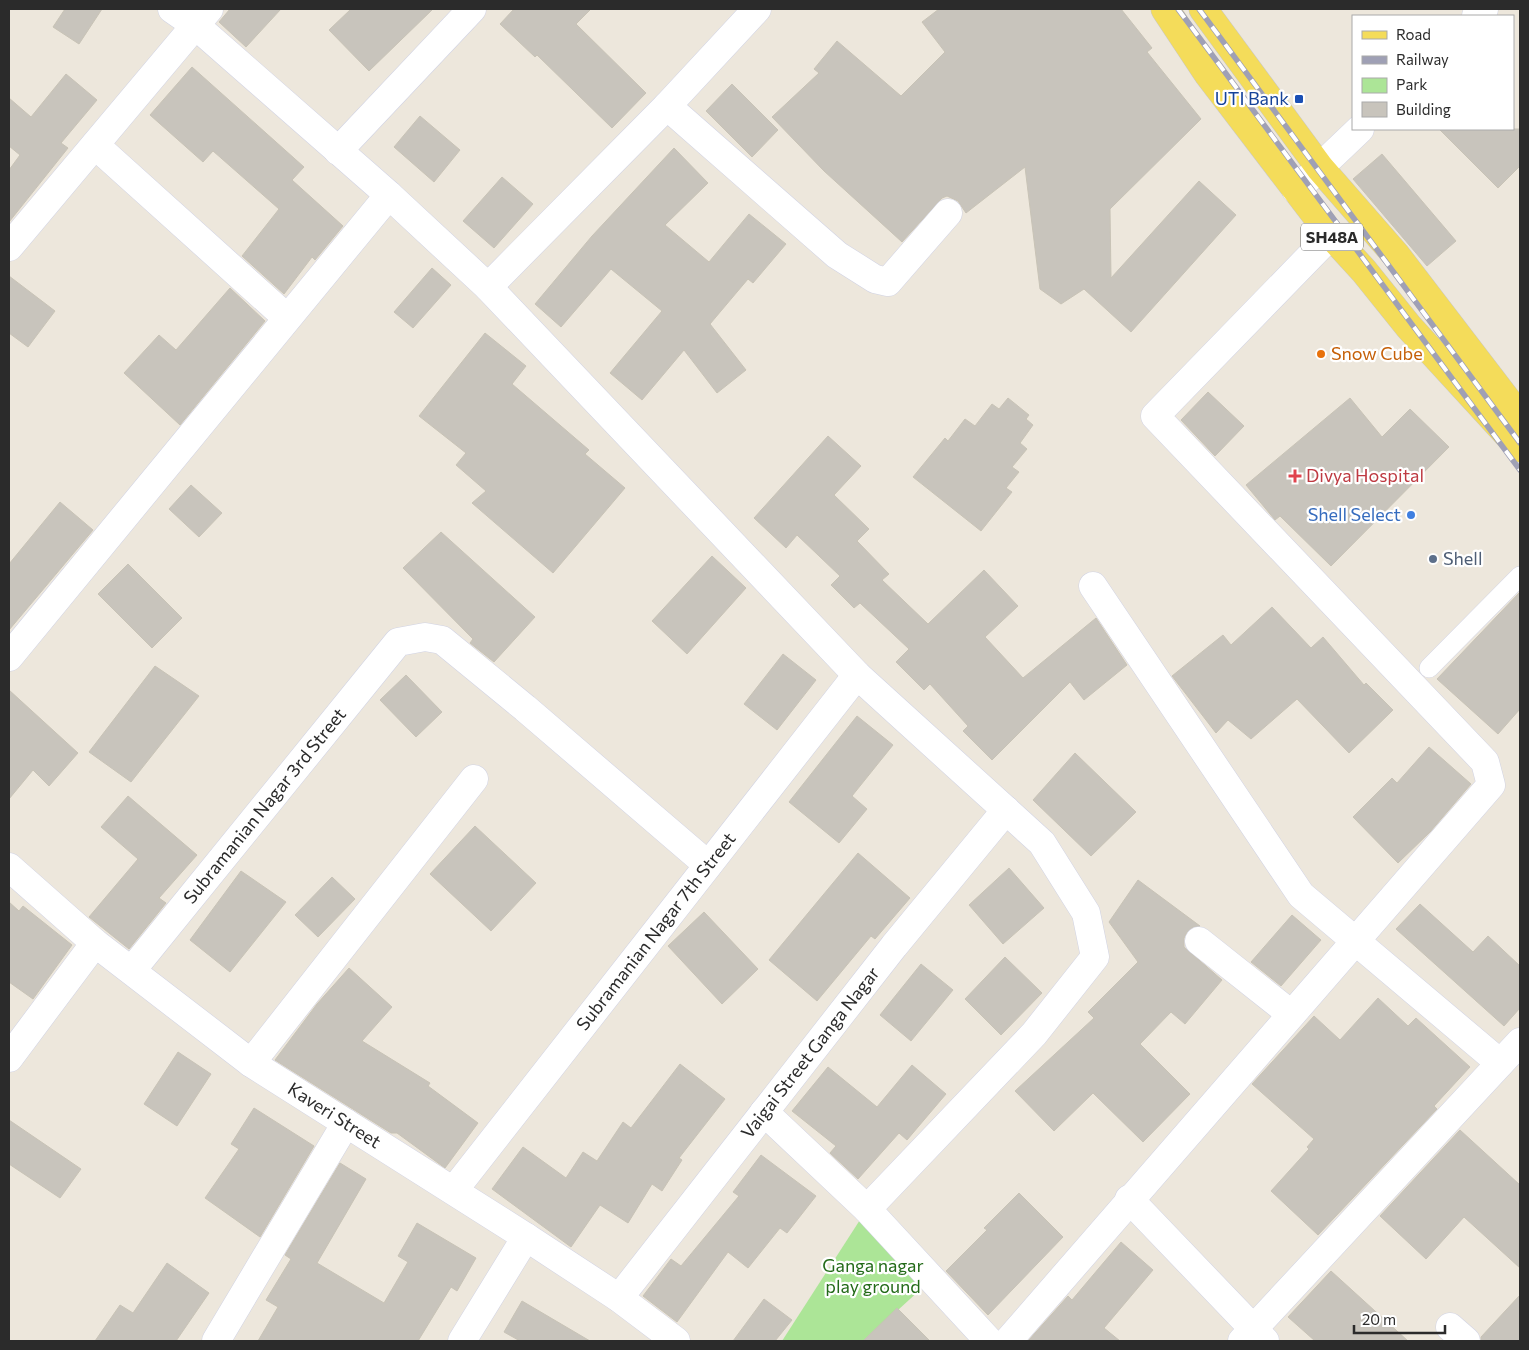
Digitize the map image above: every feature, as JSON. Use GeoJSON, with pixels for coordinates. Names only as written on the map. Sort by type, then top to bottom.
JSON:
{"type":"FeatureCollection","features":[{"type":"Feature","properties":{"kind":"main road","name":"SH48A"},"geometry":{"type":"LineString","coordinates":[[1165,9],[1208,74],[1331,235],[1364,271],[1409,327],[1520,448]]}},
{"type":"Feature","properties":{"kind":"main road","name":"SH48A"},"geometry":{"type":"LineString","coordinates":[[1203,9],[1320,168],[1396,255],[1520,417]]}},
{"type":"Feature","properties":{"kind":"street"},"geometry":{"type":"LineString","coordinates":[[172,9],[202,17],[338,151],[389,195],[488,287],[858,675],[1042,843],[1086,913],[1095,957],[1034,1034],[867,1209]]}},
{"type":"Feature","properties":{"kind":"street"},"geometry":{"type":"LineString","coordinates":[[338,151],[472,9]]}},
{"type":"Feature","properties":{"kind":"street"},"geometry":{"type":"LineString","coordinates":[[488,287],[667,106],[757,9]]}},
{"type":"Feature","properties":{"kind":"street"},"geometry":{"type":"LineString","coordinates":[[9,247],[202,17]]}},
{"type":"Feature","properties":{"kind":"street"},"geometry":{"type":"LineString","coordinates":[[667,106],[837,255],[875,279],[888,282],[948,213]]}},
{"type":"Feature","properties":{"kind":"street"},"geometry":{"type":"LineString","coordinates":[[1296,190],[1359,130]]}},
{"type":"Feature","properties":{"kind":"street"},"geometry":{"type":"LineString","coordinates":[[95,144],[287,318]]}},
{"type":"Feature","properties":{"kind":"street"},"geometry":{"type":"LineString","coordinates":[[9,657],[389,195]]}},
{"type":"Feature","properties":{"kind":"street"},"geometry":{"type":"LineString","coordinates":[[1008,1341],[1129,1199],[1490,786],[1484,762],[1155,416],[1331,235]]}},
{"type":"Feature","properties":{"kind":"street"},"geometry":{"type":"LineString","coordinates":[[1093,586],[1301,894],[1500,1063]]}},
{"type":"Feature","properties":{"kind":"street","name":"Subramanian Nagar 3rd Street"},"geometry":{"type":"LineString","coordinates":[[132,970],[398,642],[425,637],[442,640],[525,708],[708,865]]}},
{"type":"Feature","properties":{"kind":"street","name":"Subramanian Nagar 7th Street"},"geometry":{"type":"LineString","coordinates":[[454,1190],[858,675]]}},
{"type":"Feature","properties":{"kind":"street"},"geometry":{"type":"LineString","coordinates":[[252,1063],[474,779]]}},
{"type":"Feature","properties":{"kind":"street","name":"Vaigai Street Ganga Nagar"},"geometry":{"type":"LineString","coordinates":[[619,1298],[894,946],[1006,810]]}},
{"type":"Feature","properties":{"kind":"street","name":"Kaveri Street"},"geometry":{"type":"LineString","coordinates":[[9,866],[95,943],[252,1063],[526,1237],[619,1298],[676,1341]]}},
{"type":"Feature","properties":{"kind":"street"},"geometry":{"type":"LineString","coordinates":[[1200,941],[1291,1014]]}},
{"type":"Feature","properties":{"kind":"street"},"geometry":{"type":"LineString","coordinates":[[9,1058],[95,943]]}},
{"type":"Feature","properties":{"kind":"street"},"geometry":{"type":"LineString","coordinates":[[1129,1199],[1253,1337],[1520,1042]]}},
{"type":"Feature","properties":{"kind":"street"},"geometry":{"type":"LineString","coordinates":[[764,1112],[867,1209],[989,1341]]}},
{"type":"Feature","properties":{"kind":"street"},"geometry":{"type":"LineString","coordinates":[[216,1341],[346,1123]]}},
{"type":"Feature","properties":{"kind":"street"},"geometry":{"type":"LineString","coordinates":[[462,1341],[526,1237]]}},
{"type":"Feature","properties":{"kind":"lane"},"geometry":{"type":"LineString","coordinates":[[1429,668],[1520,576]]}},
{"type":"Feature","properties":{"kind":"green space","name":"Ganga nagar play ground"},"geometry":{"type":"Polygon","coordinates":[[[867,1209],[932,1279],[864,1341],[782,1341],[867,1209]]]}},
{"type":"Feature","properties":{"kind":"building"},"geometry":{"type":"Polygon","coordinates":[[[65,9],[102,9],[79,44],[53,27],[65,9]]]}},
{"type":"Feature","properties":{"kind":"building"},"geometry":{"type":"Polygon","coordinates":[[[230,9],[281,9],[246,47],[219,22],[230,9]]]}},
{"type":"Feature","properties":{"kind":"building"},"geometry":{"type":"Polygon","coordinates":[[[351,9],[433,9],[369,71],[329,30],[351,9]]]}},
{"type":"Feature","properties":{"kind":"building"},"geometry":{"type":"Polygon","coordinates":[[[514,9],[591,9],[576,24],[646,93],[612,128],[537,55],[535,57],[500,24],[514,9]]]}},
{"type":"Feature","properties":{"kind":"building"},"geometry":{"type":"Polygon","coordinates":[[[939,9],[1121,9],[1152,48],[1147,52],[1201,119],[1110,209],[1111,278],[1199,181],[1236,215],[1131,332],[1084,289],[1061,304],[1040,289],[1025,167],[966,213],[958,201],[947,196],[942,198],[902,242],[824,171],[772,117],[819,73],[814,69],[837,41],[901,96],[945,52],[922,22],[939,9]]]}},
{"type":"Feature","properties":{"kind":"building"},"geometry":{"type":"Polygon","coordinates":[[[192,67],[304,167],[292,180],[343,226],[315,260],[312,257],[284,294],[242,256],[279,209],[213,151],[203,162],[150,115],[192,67]]]}},
{"type":"Feature","properties":{"kind":"building"},"geometry":{"type":"Polygon","coordinates":[[[66,74],[97,100],[61,143],[68,148],[9,222],[9,170],[20,155],[9,146],[9,98],[31,117],[66,74]]]}},
{"type":"Feature","properties":{"kind":"building"},"geometry":{"type":"Polygon","coordinates":[[[732,84],[778,130],[752,157],[706,111],[732,84]]]}},
{"type":"Feature","properties":{"kind":"building"},"geometry":{"type":"Polygon","coordinates":[[[420,116],[460,150],[434,182],[394,147],[420,116]]]}},
{"type":"Feature","properties":{"kind":"building"},"geometry":{"type":"Polygon","coordinates":[[[1520,129],[1520,166],[1498,188],[1440,130],[1520,129]]]}},
{"type":"Feature","properties":{"kind":"building"},"geometry":{"type":"Polygon","coordinates":[[[674,148],[708,183],[665,225],[709,262],[749,214],[786,244],[753,283],[748,279],[710,324],[746,370],[717,393],[684,350],[642,400],[610,373],[662,311],[611,269],[561,327],[535,304],[592,236],[674,148]]]}},
{"type":"Feature","properties":{"kind":"building"},"geometry":{"type":"Polygon","coordinates":[[[1382,154],[1456,241],[1427,266],[1353,179],[1382,154]]]}},
{"type":"Feature","properties":{"kind":"building"},"geometry":{"type":"Polygon","coordinates":[[[502,177],[533,204],[494,248],[463,221],[502,177]]]}},
{"type":"Feature","properties":{"kind":"building"},"geometry":{"type":"Polygon","coordinates":[[[432,268],[451,285],[413,328],[394,312],[432,268]]]}},
{"type":"Feature","properties":{"kind":"building"},"geometry":{"type":"Polygon","coordinates":[[[9,276],[55,311],[28,347],[9,333],[9,276]]]}},
{"type":"Feature","properties":{"kind":"building"},"geometry":{"type":"Polygon","coordinates":[[[230,288],[265,321],[180,425],[124,373],[159,335],[176,350],[230,288]]]}},
{"type":"Feature","properties":{"kind":"building"},"geometry":{"type":"Polygon","coordinates":[[[485,333],[526,366],[512,384],[589,450],[585,454],[625,488],[553,573],[472,503],[486,491],[456,465],[466,453],[419,416],[485,333]]]}},
{"type":"Feature","properties":{"kind":"building"},"geometry":{"type":"Polygon","coordinates":[[[1208,392],[1244,426],[1215,456],[1181,420],[1208,392]]]}},
{"type":"Feature","properties":{"kind":"building"},"geometry":{"type":"Polygon","coordinates":[[[1008,398],[1029,415],[1026,419],[1033,425],[1020,443],[1027,449],[1012,467],[1019,472],[1006,488],[1012,492],[981,531],[913,477],[945,438],[948,441],[965,419],[975,426],[992,404],[999,409],[1008,398]]]}},
{"type":"Feature","properties":{"kind":"building"},"geometry":{"type":"Polygon","coordinates":[[[1350,398],[1382,437],[1410,409],[1449,447],[1331,566],[1280,516],[1275,520],[1246,485],[1350,398]]]}},
{"type":"Feature","properties":{"kind":"building"},"geometry":{"type":"Polygon","coordinates":[[[828,436],[861,466],[834,495],[869,529],[857,541],[889,574],[882,580],[928,624],[984,570],[1018,606],[985,637],[1023,678],[1096,618],[1127,665],[1084,700],[1070,682],[992,760],[963,731],[968,726],[930,684],[924,690],[896,662],[909,649],[860,603],[854,608],[831,585],[840,576],[797,535],[786,548],[754,518],[828,436]]]}},
{"type":"Feature","properties":{"kind":"building"},"geometry":{"type":"Polygon","coordinates":[[[191,485],[222,513],[199,537],[169,509],[191,485]]]}},
{"type":"Feature","properties":{"kind":"building"},"geometry":{"type":"Polygon","coordinates":[[[60,502],[93,530],[9,630],[9,564],[60,502]]]}},
{"type":"Feature","properties":{"kind":"building"},"geometry":{"type":"Polygon","coordinates":[[[441,532],[535,617],[494,662],[470,643],[473,639],[403,568],[441,532]]]}},
{"type":"Feature","properties":{"kind":"building"},"geometry":{"type":"Polygon","coordinates":[[[712,556],[746,588],[687,654],[652,621],[712,556]]]}},
{"type":"Feature","properties":{"kind":"building"},"geometry":{"type":"Polygon","coordinates":[[[128,564],[182,618],[152,648],[98,594],[128,564]]]}},
{"type":"Feature","properties":{"kind":"building"},"geometry":{"type":"Polygon","coordinates":[[[1520,592],[1520,709],[1498,734],[1437,679],[1520,592]]]}},
{"type":"Feature","properties":{"kind":"building"},"geometry":{"type":"Polygon","coordinates":[[[1272,607],[1311,648],[1323,637],[1364,685],[1366,683],[1393,710],[1349,753],[1297,699],[1251,739],[1228,720],[1216,733],[1172,676],[1223,635],[1231,645],[1272,607]]]}},
{"type":"Feature","properties":{"kind":"building"},"geometry":{"type":"Polygon","coordinates":[[[783,654],[816,680],[777,730],[744,704],[783,654]]]}},
{"type":"Feature","properties":{"kind":"building"},"geometry":{"type":"Polygon","coordinates":[[[155,666],[199,696],[131,782],[89,752],[155,666]]]}},
{"type":"Feature","properties":{"kind":"building"},"geometry":{"type":"Polygon","coordinates":[[[406,675],[442,712],[416,737],[380,700],[406,675]]]}},
{"type":"Feature","properties":{"kind":"building"},"geometry":{"type":"Polygon","coordinates":[[[9,690],[78,753],[49,786],[33,770],[9,799],[9,690]]]}},
{"type":"Feature","properties":{"kind":"building"},"geometry":{"type":"Polygon","coordinates":[[[857,716],[893,745],[852,796],[867,809],[839,843],[789,802],[857,716]]]}},
{"type":"Feature","properties":{"kind":"building"},"geometry":{"type":"Polygon","coordinates":[[[1429,747],[1471,784],[1430,832],[1398,863],[1353,817],[1392,778],[1397,783],[1429,747]]]}},
{"type":"Feature","properties":{"kind":"building"},"geometry":{"type":"Polygon","coordinates":[[[1075,753],[1136,812],[1091,856],[1033,800],[1075,753]]]}},
{"type":"Feature","properties":{"kind":"building"},"geometry":{"type":"Polygon","coordinates":[[[128,796],[197,855],[159,898],[166,903],[129,949],[89,917],[138,859],[101,827],[128,796]]]}},
{"type":"Feature","properties":{"kind":"building"},"geometry":{"type":"Polygon","coordinates":[[[475,826],[536,883],[491,931],[430,874],[475,826]]]}},
{"type":"Feature","properties":{"kind":"building"},"geometry":{"type":"Polygon","coordinates":[[[858,853],[910,898],[875,939],[871,936],[817,1001],[769,960],[858,853]]]}},
{"type":"Feature","properties":{"kind":"building"},"geometry":{"type":"Polygon","coordinates":[[[1009,868],[1044,908],[1003,944],[969,905],[1009,868]]]}},
{"type":"Feature","properties":{"kind":"building"},"geometry":{"type":"Polygon","coordinates":[[[241,871],[286,902],[230,972],[190,940],[241,871]]]}},
{"type":"Feature","properties":{"kind":"building"},"geometry":{"type":"Polygon","coordinates":[[[332,877],[355,899],[318,937],[295,915],[332,877]]]}},
{"type":"Feature","properties":{"kind":"building"},"geometry":{"type":"Polygon","coordinates":[[[1138,880],[1200,926],[1193,927],[1187,932],[1184,938],[1184,947],[1222,980],[1185,1024],[1171,1012],[1140,1044],[1190,1094],[1143,1142],[1093,1093],[1054,1131],[1015,1091],[1094,1018],[1088,1012],[1138,962],[1109,922],[1138,880]]]}},
{"type":"Feature","properties":{"kind":"building"},"geometry":{"type":"Polygon","coordinates":[[[9,902],[19,911],[23,906],[72,945],[33,999],[9,982],[9,902]]]}},
{"type":"Feature","properties":{"kind":"building"},"geometry":{"type":"Polygon","coordinates":[[[1420,904],[1473,952],[1488,936],[1520,966],[1520,1008],[1504,1026],[1396,929],[1420,904]]]}},
{"type":"Feature","properties":{"kind":"building"},"geometry":{"type":"Polygon","coordinates":[[[704,912],[758,969],[722,1004],[668,946],[704,912]]]}},
{"type":"Feature","properties":{"kind":"building"},"geometry":{"type":"Polygon","coordinates":[[[1292,915],[1321,940],[1281,986],[1251,962],[1292,915]]]}},
{"type":"Feature","properties":{"kind":"building"},"geometry":{"type":"Polygon","coordinates":[[[1005,957],[1042,993],[1001,1035],[965,999],[1005,957]]]}},
{"type":"Feature","properties":{"kind":"building"},"geometry":{"type":"Polygon","coordinates":[[[921,964],[953,990],[911,1041],[880,1015],[921,964]]]}},
{"type":"Feature","properties":{"kind":"building"},"geometry":{"type":"Polygon","coordinates":[[[349,968],[392,1007],[362,1041],[430,1083],[428,1086],[478,1123],[445,1168],[397,1133],[391,1133],[275,1060],[317,1004],[349,968]]]}},
{"type":"Feature","properties":{"kind":"building"},"geometry":{"type":"Polygon","coordinates":[[[1378,998],[1408,1026],[1416,1018],[1470,1067],[1434,1106],[1437,1109],[1318,1235],[1271,1191],[1309,1149],[1307,1147],[1314,1139],[1252,1084],[1314,1016],[1340,1040],[1378,998]]]}},
{"type":"Feature","properties":{"kind":"building"},"geometry":{"type":"Polygon","coordinates":[[[178,1052],[211,1074],[177,1126],[144,1104],[178,1052]]]}},
{"type":"Feature","properties":{"kind":"building"},"geometry":{"type":"Polygon","coordinates":[[[680,1064],[725,1099],[679,1158],[682,1160],[662,1191],[652,1184],[628,1223],[600,1205],[571,1247],[492,1189],[523,1147],[566,1178],[583,1152],[597,1161],[623,1122],[631,1128],[680,1064]]]}},
{"type":"Feature","properties":{"kind":"building"},"geometry":{"type":"Polygon","coordinates":[[[912,1065],[946,1094],[907,1140],[899,1133],[858,1179],[830,1153],[836,1146],[792,1111],[828,1067],[877,1107],[912,1065]]]}},
{"type":"Feature","properties":{"kind":"building"},"geometry":{"type":"Polygon","coordinates":[[[254,1108],[314,1146],[260,1237],[205,1198],[239,1149],[231,1144],[254,1108]]]}},
{"type":"Feature","properties":{"kind":"building"},"geometry":{"type":"Polygon","coordinates":[[[9,1120],[81,1169],[60,1198],[9,1164],[9,1120]]]}},
{"type":"Feature","properties":{"kind":"building"},"geometry":{"type":"Polygon","coordinates":[[[1460,1130],[1520,1185],[1520,1268],[1464,1217],[1426,1259],[1380,1216],[1460,1130]]]}},
{"type":"Feature","properties":{"kind":"building"},"geometry":{"type":"Polygon","coordinates":[[[761,1155],[816,1196],[787,1233],[780,1228],[748,1268],[728,1252],[677,1322],[643,1296],[671,1259],[681,1266],[739,1196],[733,1192],[761,1155]]]}},
{"type":"Feature","properties":{"kind":"building"},"geometry":{"type":"Polygon","coordinates":[[[340,1163],[366,1179],[317,1263],[384,1303],[408,1262],[398,1256],[417,1223],[476,1258],[457,1291],[451,1287],[418,1341],[258,1341],[278,1307],[266,1300],[291,1259],[285,1255],[340,1163]]]}},
{"type":"Feature","properties":{"kind":"building"},"geometry":{"type":"Polygon","coordinates":[[[1019,1193],[1063,1237],[988,1315],[946,1271],[987,1230],[984,1228],[1019,1193]]]}},
{"type":"Feature","properties":{"kind":"building"},"geometry":{"type":"Polygon","coordinates":[[[1121,1242],[1153,1270],[1104,1328],[1120,1341],[1028,1341],[1068,1296],[1072,1300],[1121,1242]]]}},
{"type":"Feature","properties":{"kind":"building"},"geometry":{"type":"Polygon","coordinates":[[[167,1263],[209,1293],[176,1341],[95,1341],[120,1305],[133,1313],[167,1263]]]}},
{"type":"Feature","properties":{"kind":"building"},"geometry":{"type":"Polygon","coordinates":[[[1331,1271],[1408,1341],[1315,1341],[1288,1317],[1331,1271]]]}},
{"type":"Feature","properties":{"kind":"building"},"geometry":{"type":"Polygon","coordinates":[[[1520,1295],[1520,1341],[1481,1341],[1481,1337],[1520,1295]]]}},
{"type":"Feature","properties":{"kind":"building"},"geometry":{"type":"Polygon","coordinates":[[[764,1299],[792,1320],[775,1341],[733,1341],[764,1299]]]}},
{"type":"Feature","properties":{"kind":"building"},"geometry":{"type":"Polygon","coordinates":[[[522,1301],[590,1341],[520,1341],[504,1332],[522,1301]]]}},
{"type":"Feature","properties":{"kind":"building"},"geometry":{"type":"Polygon","coordinates":[[[897,1308],[930,1341],[863,1341],[897,1308]]]}},
{"type":"Feature","properties":{"kind":"railway"},"geometry":{"type":"LineString","coordinates":[[1178,9],[1520,470]]}},
{"type":"Feature","properties":{"kind":"railway"},"geometry":{"type":"LineString","coordinates":[[1199,9],[1520,443]]}},
{"type":"Feature","properties":{"kind":"place","name":"UTI Bank"},"geometry":{"type":"Point","coordinates":[1299,99]}},
{"type":"Feature","properties":{"kind":"place","name":"Snow Cube"},"geometry":{"type":"Point","coordinates":[1321,354]}},
{"type":"Feature","properties":{"kind":"place","name":"Divya Hospital"},"geometry":{"type":"Point","coordinates":[1295,476]}},
{"type":"Feature","properties":{"kind":"place","name":"Shell Select"},"geometry":{"type":"Point","coordinates":[1411,515]}},
{"type":"Feature","properties":{"kind":"place","name":"Shell"},"geometry":{"type":"Point","coordinates":[1433,559]}}]}
